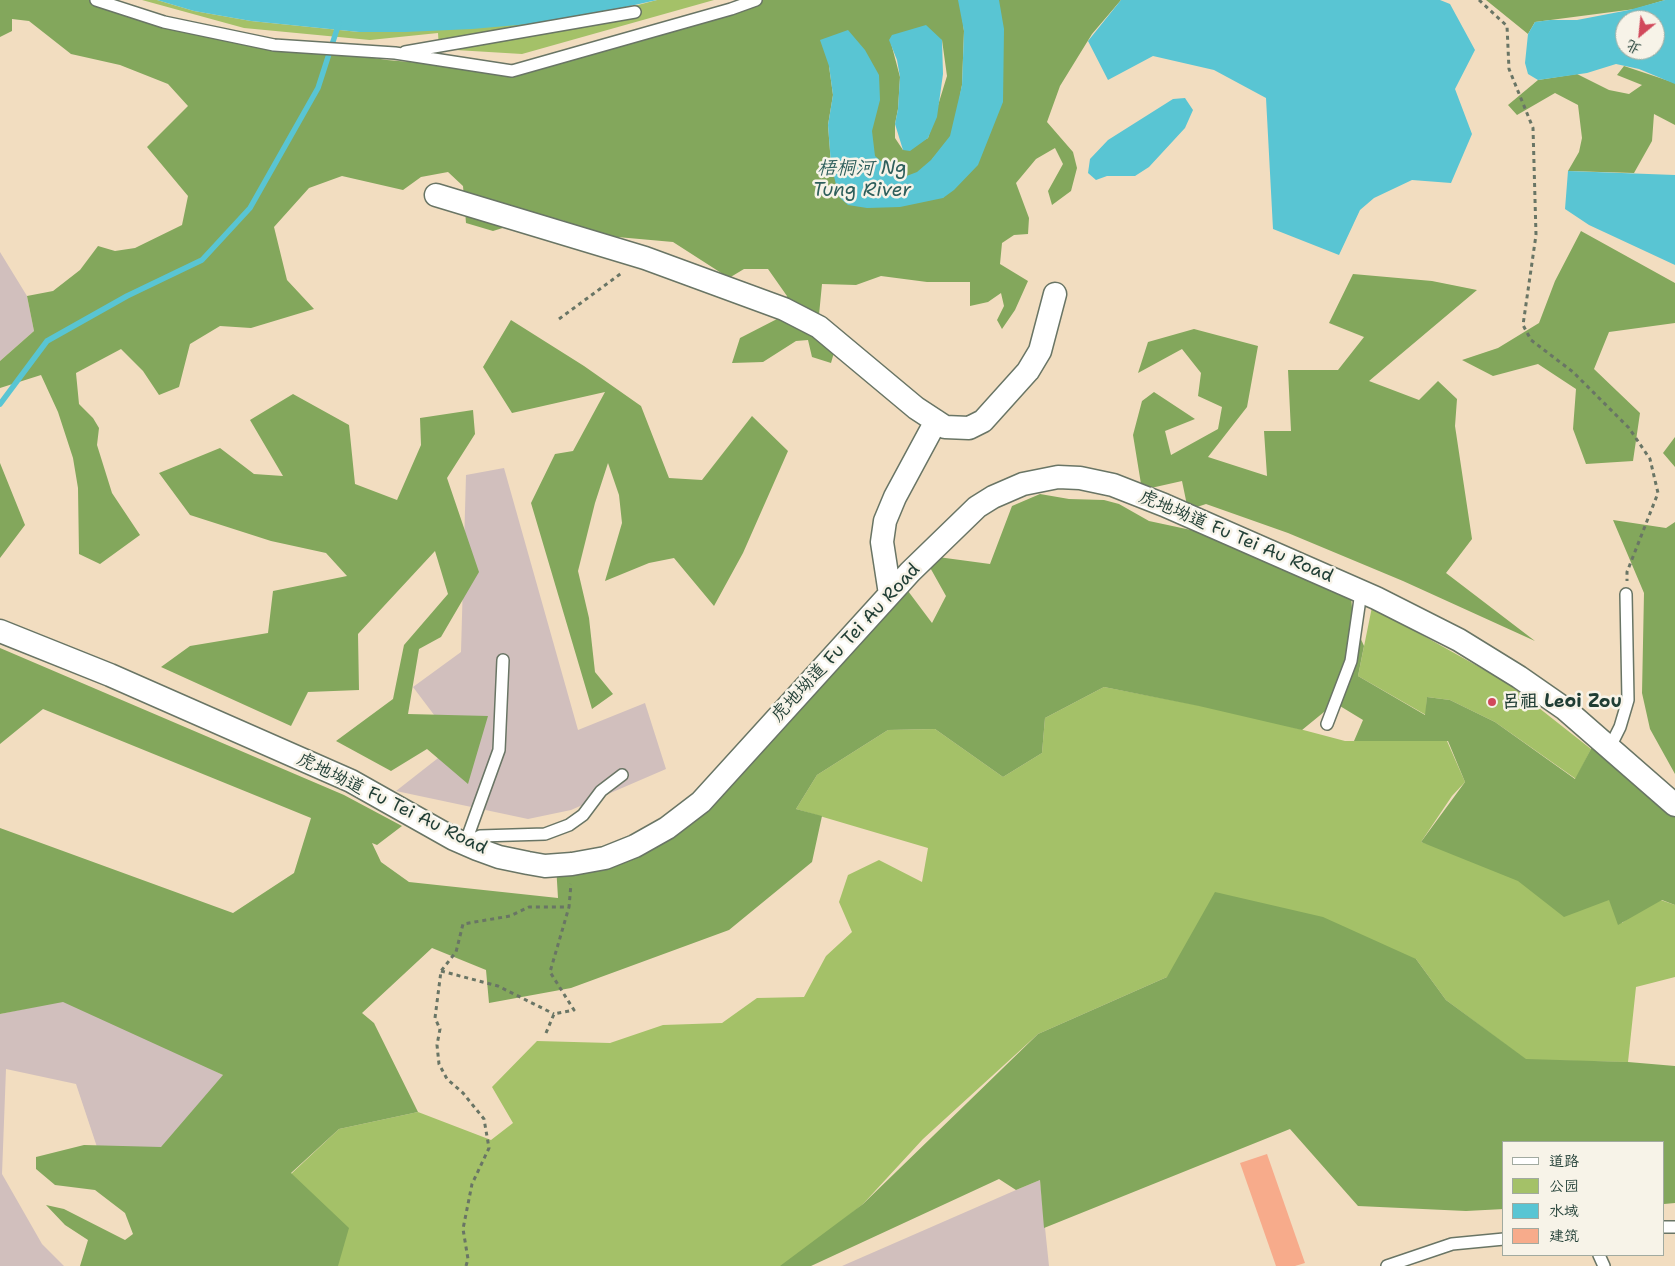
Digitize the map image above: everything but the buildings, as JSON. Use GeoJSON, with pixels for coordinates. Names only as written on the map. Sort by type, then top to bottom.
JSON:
{"type":"FeatureCollection","features":[{"type":"Feature","properties":{"kind":"street"},"geometry":{"type":"LineString","coordinates":[[436,195],[645,258],[784,309],[819,327],[888,386],[945,427],[970,428],[983,421],[1028,371],[1040,351],[1056,294]]}},
{"type":"Feature","properties":{"kind":"street"},"geometry":{"type":"LineString","coordinates":[[890,594],[882,542],[885,521],[895,497],[936,421]]}},
{"type":"Feature","properties":{"kind":"street","name":"虎地坳道 Fu Tei Au Road"},"geometry":{"type":"LineString","coordinates":[[0,631],[119,679],[351,781],[465,844],[499,857],[528,863],[545,866],[572,864],[605,858],[634,846],[687,815],[701,802],[890,594],[977,507],[993,497],[1023,484],[1058,477],[1098,481],[1164,505],[1417,617],[1495,661],[1565,709],[1675,805]]}},
{"type":"Feature","properties":{"kind":"lane"},"geometry":{"type":"LineString","coordinates":[[96,0],[164,22],[274,45],[395,53],[512,71],[731,9],[756,0]]}},
{"type":"Feature","properties":{"kind":"lane"},"geometry":{"type":"LineString","coordinates":[[395,53],[635,12]]}},
{"type":"Feature","properties":{"kind":"lane"},"geometry":{"type":"LineString","coordinates":[[1327,724],[1351,661],[1361,592]]}},
{"type":"Feature","properties":{"kind":"lane"},"geometry":{"type":"LineString","coordinates":[[1610,748],[1620,727],[1628,700],[1626,594]]}},
{"type":"Feature","properties":{"kind":"lane"},"geometry":{"type":"LineString","coordinates":[[465,844],[499,750],[503,660]]}},
{"type":"Feature","properties":{"kind":"lane"},"geometry":{"type":"LineString","coordinates":[[465,844],[480,836],[546,834],[569,825],[583,815],[601,791],[622,775]]}},
{"type":"Feature","properties":{"kind":"lane"},"geometry":{"type":"LineString","coordinates":[[1387,1266],[1452,1244],[1502,1239]]}},
{"type":"Feature","properties":{"kind":"path"},"geometry":{"type":"LineString","coordinates":[[1478,0],[1507,26],[1509,69],[1533,128],[1536,236],[1524,325],[1530,338],[1573,372],[1629,428],[1650,459],[1658,493],[1627,572],[1626,594]]}},
{"type":"Feature","properties":{"kind":"path"},"geometry":{"type":"LineString","coordinates":[[559,319],[645,258]]}},
{"type":"Feature","properties":{"kind":"path"},"geometry":{"type":"LineString","coordinates":[[441,971],[498,986],[554,1014],[574,1010],[550,972],[569,907],[572,864]]}},
{"type":"Feature","properties":{"kind":"path"},"geometry":{"type":"LineString","coordinates":[[466,1266],[468,1259],[463,1229],[470,1193],[489,1148],[484,1119],[463,1093],[447,1079],[439,1064],[436,1045],[440,1029],[435,1018],[441,971],[456,952],[462,924],[510,916],[529,907],[569,907]]}},
{"type":"Feature","properties":{"kind":"path"},"geometry":{"type":"LineString","coordinates":[[546,1033],[554,1014]]}},
{"type":"Feature","properties":{"kind":"shaded area"},"geometry":{"type":"Polygon","coordinates":[[[0,252],[27,296],[34,331],[0,361],[0,252]]]}},
{"type":"Feature","properties":{"kind":"shaded area"},"geometry":{"type":"Polygon","coordinates":[[[504,468],[578,730],[645,703],[666,769],[571,810],[528,819],[396,791],[456,744],[413,687],[461,652],[466,475],[504,468]]]}},
{"type":"Feature","properties":{"kind":"shaded area"},"geometry":{"type":"Polygon","coordinates":[[[62,1001],[178,1051],[269,1100],[161,1147],[97,1147],[76,1084],[6,1069],[2,1174],[42,1244],[64,1266],[0,1266],[0,1014],[62,1001]]]}},
{"type":"Feature","properties":{"kind":"shaded area"},"geometry":{"type":"Polygon","coordinates":[[[1040,1180],[1049,1266],[842,1266],[1016,1190],[1040,1180]]]}},
{"type":"Feature","properties":{"kind":"green space"},"geometry":{"type":"Polygon","coordinates":[[[0,0],[104,0],[211,32],[387,60],[512,71],[744,0],[960,0],[964,31],[962,85],[953,134],[922,172],[904,177],[894,172],[875,157],[829,66],[833,95],[828,125],[831,164],[943,198],[997,0],[1121,0],[1092,34],[1060,86],[1047,122],[1073,152],[1077,168],[1071,191],[1052,205],[1048,191],[1063,164],[1055,148],[1036,159],[1016,183],[1029,218],[1028,234],[1014,235],[1002,243],[1000,264],[1028,281],[1015,310],[1002,329],[997,320],[1004,306],[1001,293],[988,302],[970,306],[970,282],[927,282],[881,276],[856,285],[822,284],[819,315],[835,349],[831,363],[812,357],[808,340],[796,341],[763,362],[732,363],[740,338],[777,319],[787,296],[768,269],[744,269],[729,278],[673,242],[595,235],[562,220],[538,217],[493,231],[466,223],[463,186],[448,172],[421,177],[403,190],[342,176],[309,188],[274,227],[287,280],[314,309],[251,328],[220,326],[190,344],[179,387],[159,395],[143,371],[121,349],[76,373],[79,404],[93,418],[99,428],[97,445],[112,493],[140,535],[100,564],[79,554],[78,488],[73,458],[58,412],[41,375],[0,388],[0,361],[34,331],[27,296],[53,291],[80,270],[98,246],[115,251],[135,248],[182,225],[188,196],[147,147],[188,106],[168,84],[120,65],[71,54],[29,21],[12,19],[12,31],[0,37],[0,0]],[[895,35],[891,43],[900,77],[895,138],[903,150],[928,138],[947,76],[942,40],[895,35]]]}},
{"type":"Feature","properties":{"kind":"green space"},"geometry":{"type":"Polygon","coordinates":[[[142,0],[157,0],[194,11],[251,21],[359,32],[615,11],[657,0],[714,0],[522,54],[439,49],[438,33],[370,40],[244,28],[142,0]]]}},
{"type":"Feature","properties":{"kind":"green space"},"geometry":{"type":"Polygon","coordinates":[[[1486,0],[1665,0],[1635,9],[1615,10],[1615,12],[1535,22],[1528,34],[1486,0]]]}},
{"type":"Feature","properties":{"kind":"green space"},"geometry":{"type":"Polygon","coordinates":[[[1624,66],[1675,83],[1675,125],[1654,114],[1652,141],[1634,173],[1568,171],[1579,152],[1582,138],[1578,105],[1555,93],[1517,115],[1508,105],[1538,80],[1577,74],[1609,90],[1629,94],[1642,85],[1617,75],[1624,66]]]}},
{"type":"Feature","properties":{"kind":"green space"},"geometry":{"type":"Polygon","coordinates":[[[1581,231],[1675,283],[1675,323],[1609,332],[1594,369],[1640,413],[1633,461],[1586,464],[1573,429],[1576,389],[1538,364],[1493,376],[1462,360],[1498,348],[1539,323],[1555,281],[1581,231]]]}},
{"type":"Feature","properties":{"kind":"green space"},"geometry":{"type":"Polygon","coordinates":[[[1353,274],[1432,281],[1477,290],[1369,381],[1419,400],[1438,381],[1457,399],[1455,426],[1472,539],[1446,573],[1535,641],[1403,581],[1288,533],[1206,504],[1188,510],[1182,481],[1142,490],[1133,435],[1142,401],[1154,392],[1195,419],[1165,431],[1171,455],[1218,429],[1222,407],[1198,396],[1201,373],[1182,349],[1138,373],[1148,342],[1194,329],[1258,346],[1247,407],[1208,457],[1267,476],[1264,431],[1291,431],[1288,370],[1338,370],[1364,337],[1329,323],[1353,274]]]}},
{"type":"Feature","properties":{"kind":"green space"},"geometry":{"type":"Polygon","coordinates":[[[511,320],[584,366],[641,406],[669,478],[702,480],[752,416],[788,451],[743,553],[714,606],[674,558],[649,563],[605,581],[622,523],[619,495],[608,463],[595,503],[578,571],[589,618],[595,672],[613,694],[592,709],[531,503],[555,454],[573,451],[605,392],[512,413],[483,367],[511,320]]]}},
{"type":"Feature","properties":{"kind":"green space"},"geometry":{"type":"Polygon","coordinates":[[[293,394],[349,425],[355,484],[397,500],[421,445],[420,418],[473,410],[475,434],[447,478],[479,572],[441,637],[419,649],[408,714],[488,716],[468,784],[427,749],[391,771],[336,741],[393,699],[404,645],[448,594],[435,551],[358,634],[359,690],[308,692],[291,726],[161,667],[190,646],[268,633],[273,591],[347,576],[326,553],[271,541],[190,515],[159,473],[220,448],[254,474],[283,476],[250,420],[293,394]]]}},
{"type":"Feature","properties":{"kind":"green space"},"geometry":{"type":"Polygon","coordinates":[[[1675,437],[1675,467],[1663,453],[1675,437]]]}},
{"type":"Feature","properties":{"kind":"green space"},"geometry":{"type":"Polygon","coordinates":[[[0,463],[25,525],[0,558],[0,463]]]}},
{"type":"Feature","properties":{"kind":"green space"},"geometry":{"type":"Polygon","coordinates":[[[1040,494],[1069,499],[1104,500],[1119,504],[1149,521],[1191,530],[1242,548],[1351,595],[1353,621],[1364,646],[1358,676],[1425,715],[1427,697],[1450,700],[1495,722],[1575,779],[1592,747],[1675,817],[1675,905],[1662,900],[1618,925],[1609,900],[1564,917],[1518,881],[1421,842],[1465,782],[1448,741],[1354,741],[1363,720],[1335,703],[1302,730],[1199,706],[1104,687],[1045,718],[1042,753],[1003,777],[935,729],[888,730],[817,775],[796,809],[822,816],[812,862],[729,930],[571,988],[489,1003],[486,970],[432,948],[362,1013],[374,1023],[418,1112],[339,1129],[291,1173],[349,1228],[338,1266],[80,1266],[88,1240],[65,1225],[46,1205],[64,1209],[125,1240],[133,1234],[125,1213],[95,1190],[55,1185],[36,1169],[36,1157],[84,1145],[161,1147],[223,1075],[63,1002],[0,1014],[0,828],[233,913],[294,873],[311,818],[43,709],[0,744],[0,648],[344,795],[402,826],[377,845],[372,843],[381,862],[409,882],[558,898],[556,865],[692,822],[896,575],[932,623],[946,596],[923,555],[990,564],[1012,506],[1040,494]]]}},
{"type":"Feature","properties":{"kind":"green space"},"geometry":{"type":"Polygon","coordinates":[[[1613,520],[1666,528],[1675,522],[1675,774],[1650,729],[1642,693],[1644,593],[1613,520]]]}},
{"type":"Feature","properties":{"kind":"green space"},"geometry":{"type":"Polygon","coordinates":[[[1372,607],[1506,682],[1591,749],[1576,779],[1495,722],[1450,700],[1427,697],[1426,715],[1358,676],[1372,607]]]}},
{"type":"Feature","properties":{"kind":"green space"},"geometry":{"type":"Polygon","coordinates":[[[1104,687],[1239,713],[1345,741],[1447,741],[1465,782],[1452,796],[1421,842],[1610,900],[1622,923],[1655,898],[1675,905],[1675,977],[1636,987],[1628,1062],[1526,1060],[1446,1000],[1416,959],[1167,977],[1038,1034],[923,1139],[863,1204],[786,1266],[336,1266],[291,1174],[339,1129],[418,1112],[491,1140],[513,1123],[492,1087],[537,1041],[610,1043],[663,1025],[722,1023],[757,998],[804,997],[826,956],[852,932],[839,902],[848,875],[879,860],[922,882],[928,848],[796,809],[817,775],[888,730],[935,729],[1003,777],[1042,753],[1045,718],[1104,687]]]}},
{"type":"Feature","properties":{"kind":"green space"},"geometry":{"type":"Polygon","coordinates":[[[1215,892],[1323,917],[1416,959],[1446,1000],[1526,1059],[1628,1062],[1675,1066],[1675,1203],[1665,1204],[1665,1141],[1502,1141],[1502,1209],[1466,1211],[1358,1206],[1290,1129],[1044,1228],[1040,1180],[1016,1190],[999,1179],[811,1266],[780,1266],[863,1204],[1038,1034],[1167,977],[1215,892]]]}},
{"type":"Feature","properties":{"kind":"water"},"geometry":{"type":"Polygon","coordinates":[[[157,0],[657,0],[563,21],[472,29],[359,32],[251,21],[194,11],[157,0]]]}},
{"type":"Feature","properties":{"kind":"water","name":"梧桐河 Ng Tung River"},"geometry":{"type":"Polygon","coordinates":[[[958,0],[999,0],[1004,29],[1003,102],[978,165],[954,190],[943,198],[900,207],[867,208],[848,205],[839,197],[831,164],[828,125],[833,95],[829,66],[820,40],[848,30],[865,50],[879,75],[880,100],[872,131],[875,156],[891,170],[904,177],[917,172],[931,160],[950,136],[962,85],[964,31],[958,0]]]}},
{"type":"Feature","properties":{"kind":"water"},"geometry":{"type":"Polygon","coordinates":[[[1121,0],[1440,0],[1450,4],[1475,50],[1455,89],[1472,134],[1451,183],[1412,180],[1374,198],[1360,210],[1339,255],[1273,229],[1266,98],[1214,70],[1153,56],[1108,80],[1088,41],[1121,0]]]}},
{"type":"Feature","properties":{"kind":"water"},"geometry":{"type":"Polygon","coordinates":[[[1665,0],[1675,0],[1675,84],[1639,69],[1616,64],[1587,73],[1538,80],[1528,74],[1525,63],[1528,34],[1535,22],[1577,20],[1615,13],[1615,60],[1665,60],[1665,10],[1629,10],[1665,0]]]}},
{"type":"Feature","properties":{"kind":"water"},"geometry":{"type":"Polygon","coordinates":[[[926,25],[942,40],[943,74],[937,117],[928,138],[910,151],[903,150],[895,124],[900,77],[897,60],[889,40],[892,35],[926,25]]]}},
{"type":"Feature","properties":{"kind":"water"},"geometry":{"type":"Polygon","coordinates":[[[1185,98],[1193,110],[1185,128],[1149,167],[1135,176],[1107,176],[1096,180],[1088,173],[1090,159],[1108,140],[1173,99],[1185,98]]]}},
{"type":"Feature","properties":{"kind":"water"},"geometry":{"type":"Polygon","coordinates":[[[1568,171],[1675,175],[1675,265],[1589,225],[1565,209],[1568,171]]]}},
{"type":"Feature","properties":{"kind":"waterway"},"geometry":{"type":"LineString","coordinates":[[0,404],[47,341],[127,296],[202,260],[250,208],[318,88],[339,23]]}},
{"type":"Feature","properties":{"kind":"place","name":"呂祖 Leoi Zou"},"geometry":{"type":"Point","coordinates":[1492,702]}}]}
